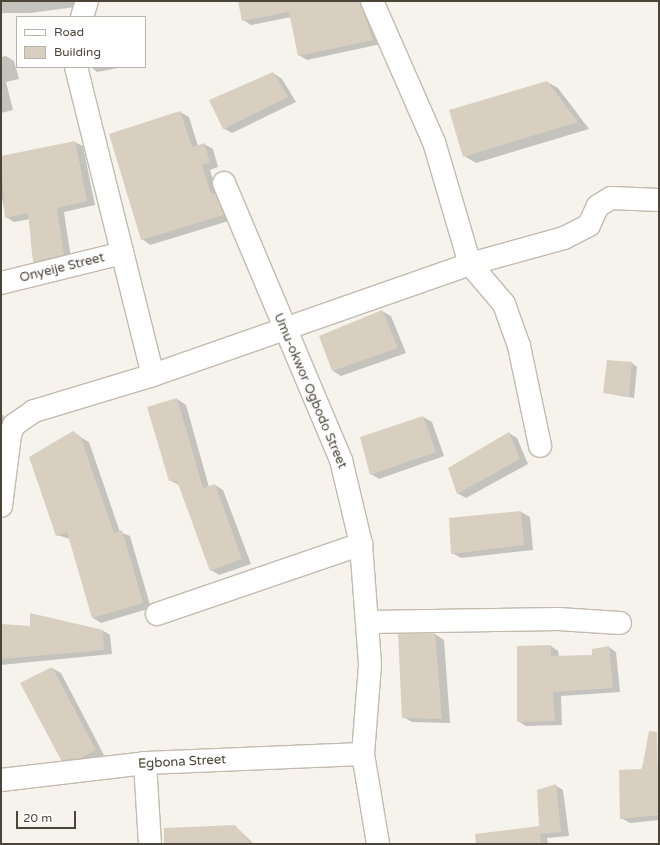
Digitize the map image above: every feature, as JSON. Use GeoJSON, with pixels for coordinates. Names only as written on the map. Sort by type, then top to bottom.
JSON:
{"type":"FeatureCollection","features":[{"type":"Feature","properties":{"kind":"street"},"geometry":{"type":"LineString","coordinates":[[82,16],[87,1]]}},
{"type":"Feature","properties":{"kind":"street"},"geometry":{"type":"LineString","coordinates":[[372,1],[434,142],[470,264],[504,304],[518,346],[540,446]]}},
{"type":"Feature","properties":{"kind":"street"},"geometry":{"type":"LineString","coordinates":[[76,68],[153,375]]}},
{"type":"Feature","properties":{"kind":"street","name":"Umu-okwor Ogbodo Street"},"geometry":{"type":"LineString","coordinates":[[224,184],[283,330],[341,460],[361,544],[369,622],[370,680],[363,754],[378,844]]}},
{"type":"Feature","properties":{"kind":"street"},"geometry":{"type":"LineString","coordinates":[[1,506],[14,426],[34,411],[153,375],[470,264],[564,238],[589,225],[598,206],[611,198],[659,200]]}},
{"type":"Feature","properties":{"kind":"street","name":"Onyeije Street"},"geometry":{"type":"LineString","coordinates":[[1,283],[122,253]]}},
{"type":"Feature","properties":{"kind":"street"},"geometry":{"type":"LineString","coordinates":[[157,614],[361,544]]}},
{"type":"Feature","properties":{"kind":"street"},"geometry":{"type":"LineString","coordinates":[[369,622],[558,619],[620,623]]}},
{"type":"Feature","properties":{"kind":"street","name":"Egbona Street"},"geometry":{"type":"LineString","coordinates":[[1,780],[145,763],[363,754]]}},
{"type":"Feature","properties":{"kind":"street"},"geometry":{"type":"LineString","coordinates":[[145,763],[150,844]]}},
{"type":"Feature","properties":{"kind":"building"},"geometry":{"type":"Polygon","coordinates":[[[238,1],[360,1],[373,40],[298,56],[289,12],[242,21],[238,1]]]}},
{"type":"Feature","properties":{"kind":"building"},"geometry":{"type":"Polygon","coordinates":[[[273,72],[288,97],[223,129],[209,100],[273,72]]]}},
{"type":"Feature","properties":{"kind":"building"},"geometry":{"type":"Polygon","coordinates":[[[547,81],[578,122],[463,157],[449,110],[547,81]]]}},
{"type":"Feature","properties":{"kind":"building"},"geometry":{"type":"Polygon","coordinates":[[[180,111],[192,147],[204,143],[210,162],[202,165],[211,194],[215,193],[224,215],[141,240],[109,134],[180,111]]]}},
{"type":"Feature","properties":{"kind":"building"},"geometry":{"type":"Polygon","coordinates":[[[75,141],[87,201],[57,208],[64,255],[33,262],[28,213],[5,218],[1,156],[75,141]]]}},
{"type":"Feature","properties":{"kind":"building"},"geometry":{"type":"Polygon","coordinates":[[[382,310],[398,348],[332,371],[319,336],[382,310]]]}},
{"type":"Feature","properties":{"kind":"building"},"geometry":{"type":"Polygon","coordinates":[[[607,360],[632,362],[629,396],[603,393],[607,360]]]}},
{"type":"Feature","properties":{"kind":"building"},"geometry":{"type":"Polygon","coordinates":[[[177,398],[203,488],[215,484],[242,559],[210,571],[177,481],[169,481],[147,407],[177,398]]]}},
{"type":"Feature","properties":{"kind":"building"},"geometry":{"type":"Polygon","coordinates":[[[423,416],[436,452],[370,475],[360,437],[423,416]]]}},
{"type":"Feature","properties":{"kind":"building"},"geometry":{"type":"Polygon","coordinates":[[[73,431],[80,436],[114,533],[122,530],[143,603],[92,618],[67,532],[56,536],[29,457],[73,431]]]}},
{"type":"Feature","properties":{"kind":"building"},"geometry":{"type":"Polygon","coordinates":[[[509,432],[520,459],[457,494],[448,468],[509,432]]]}},
{"type":"Feature","properties":{"kind":"building"},"geometry":{"type":"Polygon","coordinates":[[[521,511],[524,545],[451,554],[449,518],[521,511]]]}},
{"type":"Feature","properties":{"kind":"building"},"geometry":{"type":"Polygon","coordinates":[[[30,613],[103,630],[104,650],[1,659],[1,624],[30,626],[30,613]]]}},
{"type":"Feature","properties":{"kind":"building"},"geometry":{"type":"Polygon","coordinates":[[[435,633],[442,719],[402,718],[398,634],[435,633]]]}},
{"type":"Feature","properties":{"kind":"building"},"geometry":{"type":"Polygon","coordinates":[[[551,645],[551,656],[592,655],[592,649],[609,646],[613,688],[553,692],[555,721],[517,722],[517,646],[551,645]]]}},
{"type":"Feature","properties":{"kind":"building"},"geometry":{"type":"Polygon","coordinates":[[[52,667],[96,750],[81,758],[61,760],[20,683],[52,667]]]}},
{"type":"Feature","properties":{"kind":"building"},"geometry":{"type":"Polygon","coordinates":[[[649,731],[657,732],[659,815],[620,819],[619,770],[642,769],[649,731]]]}},
{"type":"Feature","properties":{"kind":"building"},"geometry":{"type":"Polygon","coordinates":[[[556,784],[561,832],[540,834],[541,844],[476,844],[475,834],[539,826],[537,790],[556,784]]]}},
{"type":"Feature","properties":{"kind":"building"},"geometry":{"type":"Polygon","coordinates":[[[235,825],[252,844],[164,844],[164,828],[235,825]]]}}]}
